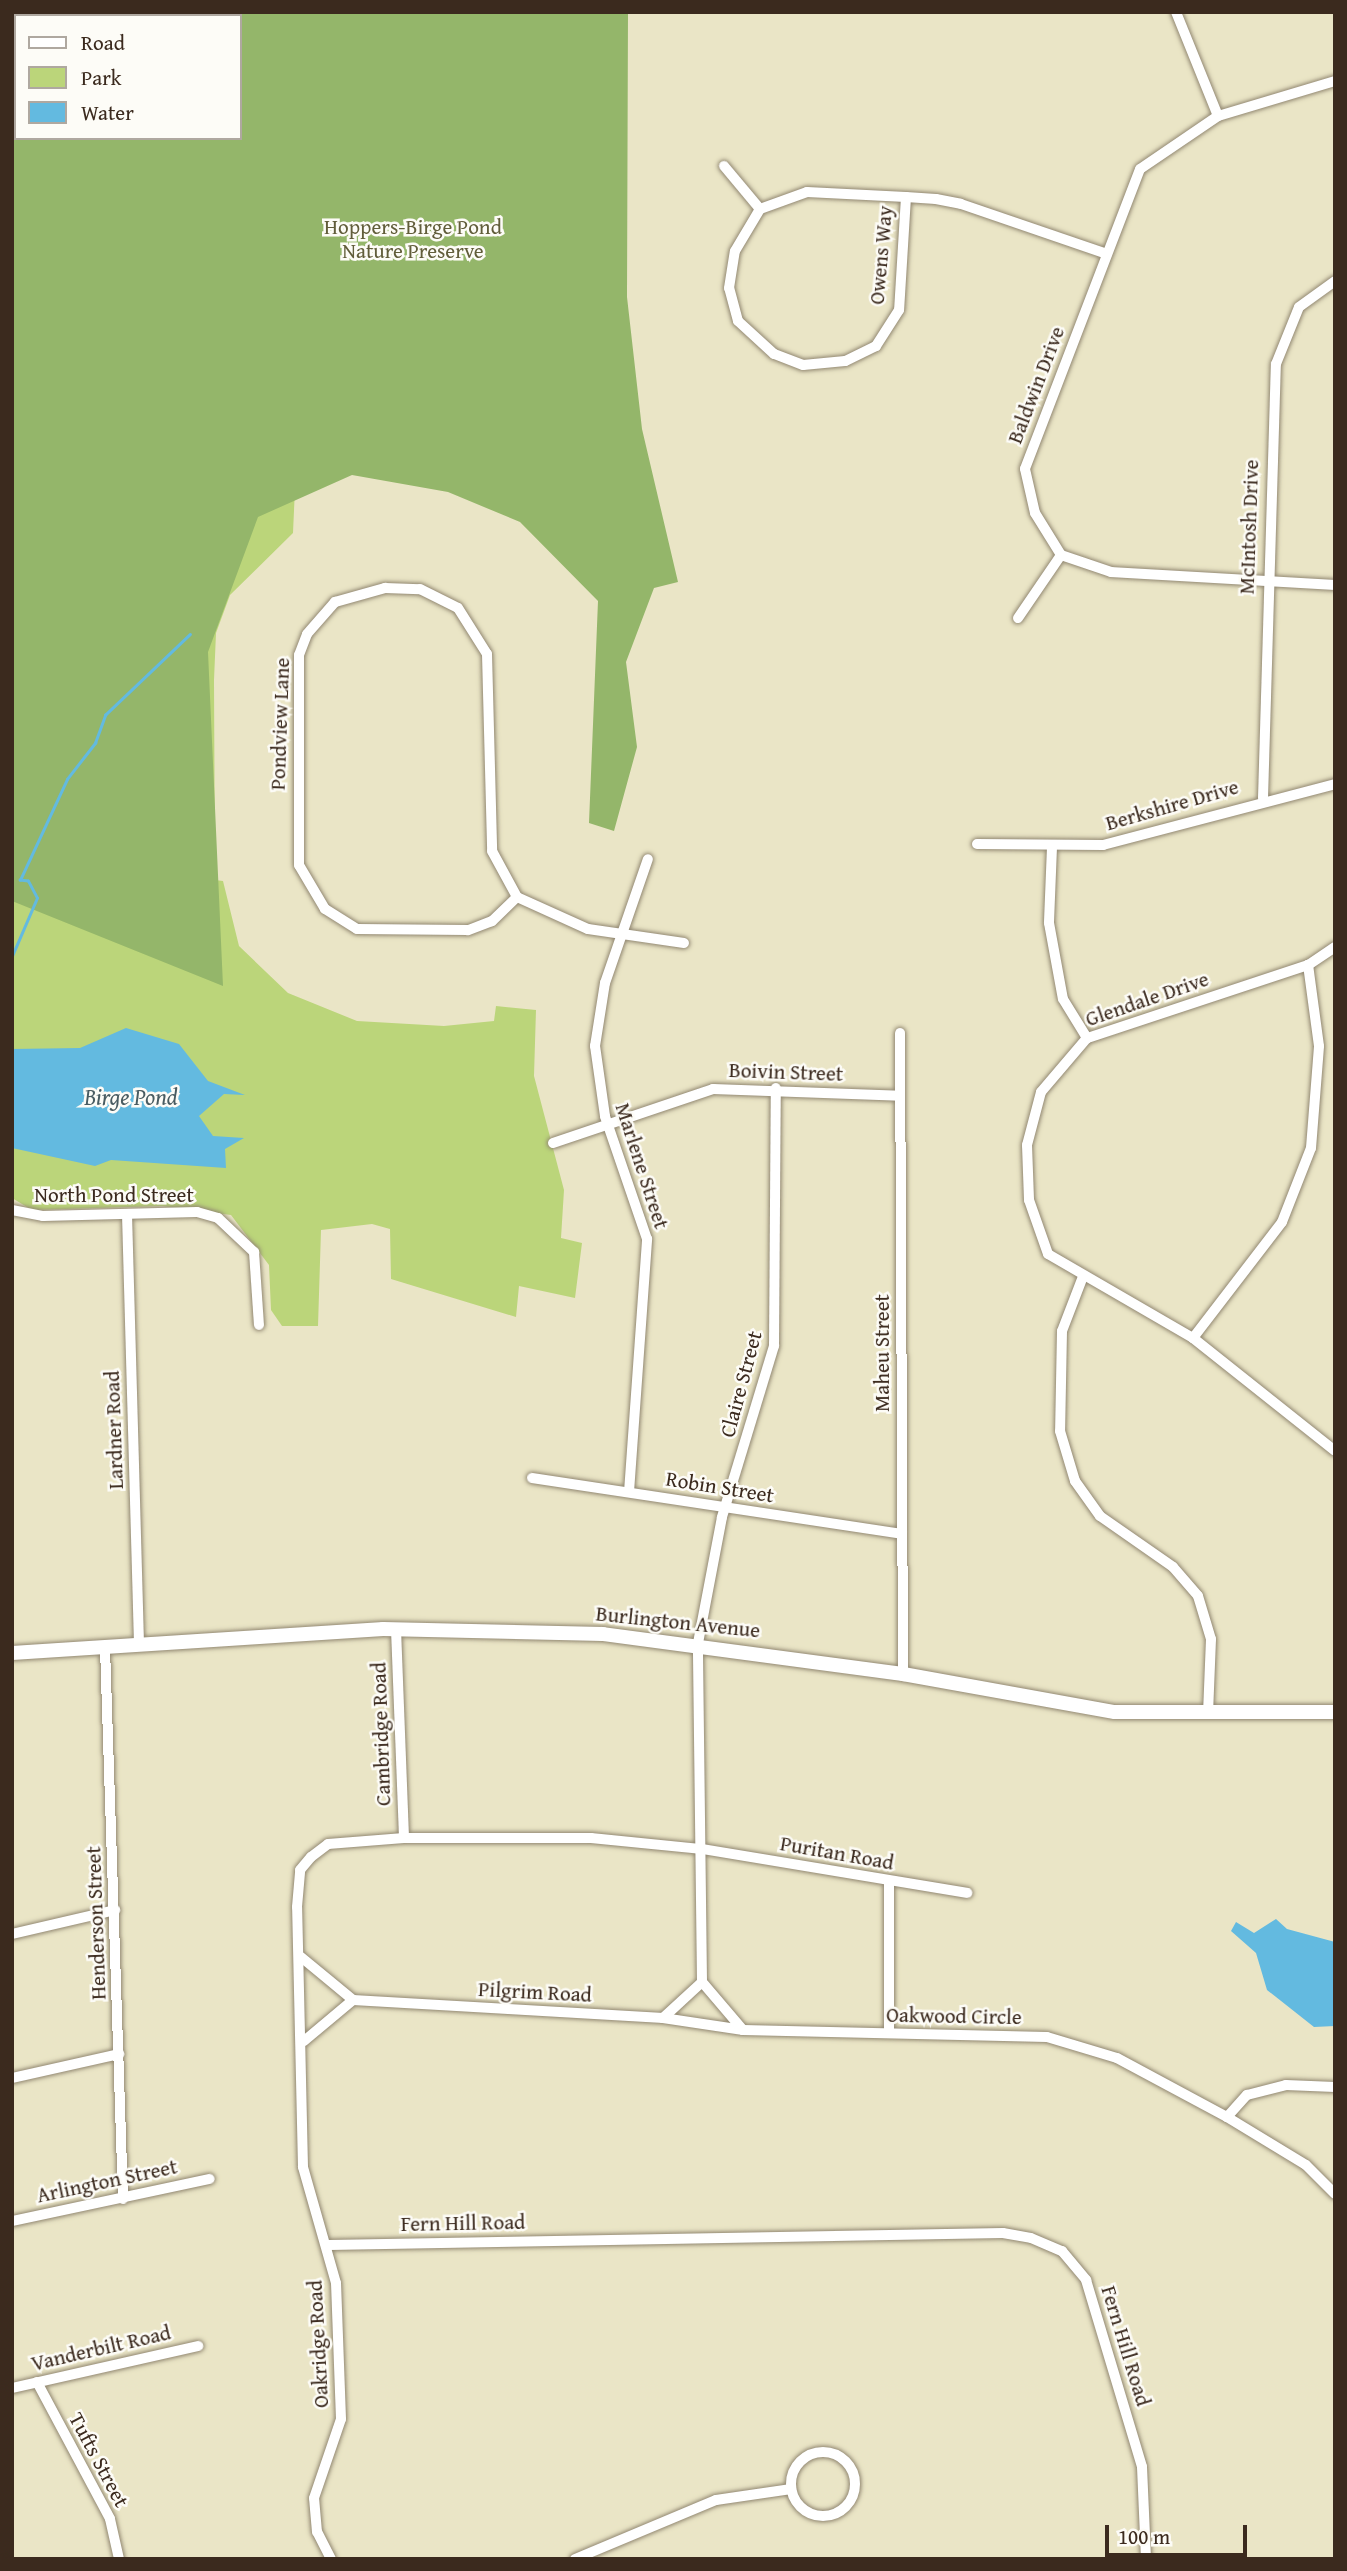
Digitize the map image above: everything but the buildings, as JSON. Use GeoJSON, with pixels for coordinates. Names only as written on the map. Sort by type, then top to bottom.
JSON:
{"type":"FeatureCollection","features":[{"type":"Feature","properties":{"kind":"main road","name":"Burlington Avenue"},"geometry":{"type":"LineString","coordinates":[[12,1653],[397,1629],[698,1643],[903,1674],[1115,1712],[1335,1712]]}},
{"type":"Feature","properties":{"kind":"street"},"geometry":{"type":"LineString","coordinates":[[1176,12],[1218,116]]}},
{"type":"Feature","properties":{"kind":"street","name":"Baldwin Drive"},"geometry":{"type":"LineString","coordinates":[[1061,555],[1035,513],[1025,469],[1140,169],[1218,116],[1335,80]]}},
{"type":"Feature","properties":{"kind":"street"},"geometry":{"type":"LineString","coordinates":[[724,166],[760,209]]}},
{"type":"Feature","properties":{"kind":"street","name":"Owens Way"},"geometry":{"type":"LineString","coordinates":[[906,197],[899,310],[876,346],[845,362],[803,365],[774,354],[738,321],[729,288],[735,251],[760,209],[807,192],[906,197],[961,204],[1107,254]]}},
{"type":"Feature","properties":{"kind":"street","name":"McIntosh Drive"},"geometry":{"type":"LineString","coordinates":[[1263,798],[1265,582],[1276,364],[1299,307],[1335,281]]}},
{"type":"Feature","properties":{"kind":"street"},"geometry":{"type":"LineString","coordinates":[[1018,618],[1061,555],[1111,572],[1335,585]]}},
{"type":"Feature","properties":{"kind":"street","name":"Pondview Lane"},"geometry":{"type":"LineString","coordinates":[[420,589],[458,608],[476,628],[487,654],[492,851],[517,897],[492,921],[468,930],[379,932],[339,919],[308,889],[297,838],[299,655],[321,614],[335,602],[358,591],[420,589]]}},
{"type":"Feature","properties":{"kind":"street","name":"Berkshire Drive"},"geometry":{"type":"LineString","coordinates":[[977,844],[1052,847],[1152,834],[1263,798],[1335,784]]}},
{"type":"Feature","properties":{"kind":"street"},"geometry":{"type":"LineString","coordinates":[[1052,847],[1051,936],[1063,999],[1087,1038]]}},
{"type":"Feature","properties":{"kind":"street","name":"Marlene Street"},"geometry":{"type":"LineString","coordinates":[[629,1492],[647,1239],[608,1125],[596,1077],[596,1025],[621,936],[648,859]]}},
{"type":"Feature","properties":{"kind":"street"},"geometry":{"type":"LineString","coordinates":[[517,897],[549,914],[621,936],[684,943]]}},
{"type":"Feature","properties":{"kind":"street","name":"Glendale Drive"},"geometry":{"type":"LineString","coordinates":[[1335,947],[1308,965],[1087,1038],[1041,1092],[1027,1145],[1029,1200],[1048,1254],[1082,1279],[1127,1294],[1193,1338],[1335,1451]]}},
{"type":"Feature","properties":{"kind":"street"},"geometry":{"type":"LineString","coordinates":[[1193,1338],[1282,1222],[1311,1148],[1319,1046],[1308,965]]}},
{"type":"Feature","properties":{"kind":"street","name":"Maheu Street"},"geometry":{"type":"LineString","coordinates":[[900,1033],[903,1674]]}},
{"type":"Feature","properties":{"kind":"street","name":"Boivin Street"},"geometry":{"type":"LineString","coordinates":[[553,1143],[713,1089],[776,1088],[900,1096]]}},
{"type":"Feature","properties":{"kind":"street","name":"Claire Street"},"geometry":{"type":"LineString","coordinates":[[698,1643],[725,1508],[777,1325],[776,1088]]}},
{"type":"Feature","properties":{"kind":"street","name":"North Pond Street"},"geometry":{"type":"LineString","coordinates":[[12,1210],[127,1214],[197,1212],[238,1231],[254,1252],[259,1325]]}},
{"type":"Feature","properties":{"kind":"street","name":"Lardner Road"},"geometry":{"type":"LineString","coordinates":[[127,1214],[139,1644]]}},
{"type":"Feature","properties":{"kind":"street"},"geometry":{"type":"LineString","coordinates":[[1082,1279],[1062,1331],[1060,1431],[1075,1481],[1100,1516],[1173,1567],[1198,1596],[1211,1639],[1208,1714]]}},
{"type":"Feature","properties":{"kind":"street","name":"Robin Street"},"geometry":{"type":"LineString","coordinates":[[532,1478],[902,1534]]}},
{"type":"Feature","properties":{"kind":"street","name":"Cambridge Road"},"geometry":{"type":"LineString","coordinates":[[397,1629],[404,1838]]}},
{"type":"Feature","properties":{"kind":"street"},"geometry":{"type":"LineString","coordinates":[[698,1643],[702,1982],[743,2030]]}},
{"type":"Feature","properties":{"kind":"street","name":"Henderson Street"},"geometry":{"type":"LineString","coordinates":[[105,1647],[123,2199]]}},
{"type":"Feature","properties":{"kind":"street"},"geometry":{"type":"LineString","coordinates":[[329,2245],[306,2193],[300,1870],[311,1857],[328,1844],[404,1838],[591,1838],[702,1849]]}},
{"type":"Feature","properties":{"kind":"street","name":"Puritan Road"},"geometry":{"type":"LineString","coordinates":[[702,1849],[967,1893]]}},
{"type":"Feature","properties":{"kind":"street"},"geometry":{"type":"LineString","coordinates":[[889,1882],[889,2034]]}},
{"type":"Feature","properties":{"kind":"street"},"geometry":{"type":"LineString","coordinates":[[12,1934],[115,1910]]}},
{"type":"Feature","properties":{"kind":"street"},"geometry":{"type":"LineString","coordinates":[[302,1956],[353,2000],[304,2041]]}},
{"type":"Feature","properties":{"kind":"street"},"geometry":{"type":"LineString","coordinates":[[663,2018],[702,1982]]}},
{"type":"Feature","properties":{"kind":"street","name":"Pilgrim Road"},"geometry":{"type":"LineString","coordinates":[[353,2000],[663,2018]]}},
{"type":"Feature","properties":{"kind":"street","name":"Oakwood Circle"},"geometry":{"type":"LineString","coordinates":[[663,2018],[743,2030],[1047,2037],[1093,2048],[1227,2118]]}},
{"type":"Feature","properties":{"kind":"street"},"geometry":{"type":"LineString","coordinates":[[12,2078],[119,2054]]}},
{"type":"Feature","properties":{"kind":"street"},"geometry":{"type":"LineString","coordinates":[[1335,2087],[1286,2085],[1247,2095],[1227,2118],[1306,2165],[1335,2194]]}},
{"type":"Feature","properties":{"kind":"street","name":"Arlington Street"},"geometry":{"type":"LineString","coordinates":[[12,2221],[210,2179]]}},
{"type":"Feature","properties":{"kind":"street","name":"Fern Hill Road"},"geometry":{"type":"LineString","coordinates":[[329,2245],[1003,2233],[1031,2238],[1062,2251],[1086,2280],[1142,2467],[1146,2559]]}},
{"type":"Feature","properties":{"kind":"street","name":"Oakridge Road"},"geometry":{"type":"LineString","coordinates":[[329,2245],[341,2419],[314,2498],[317,2532],[331,2559]]}},
{"type":"Feature","properties":{"kind":"street","name":"Vanderbilt Road"},"geometry":{"type":"LineString","coordinates":[[12,2388],[198,2346]]}},
{"type":"Feature","properties":{"kind":"street","name":"Tufts Street"},"geometry":{"type":"LineString","coordinates":[[37,2382],[110,2519],[119,2559]]}},
{"type":"Feature","properties":{"kind":"street"},"geometry":{"type":"LineString","coordinates":[[820,2452],[844,2459],[856,2480],[851,2501],[830,2516],[805,2511],[791,2489],[798,2465],[820,2452]]}},
{"type":"Feature","properties":{"kind":"street"},"geometry":{"type":"LineString","coordinates":[[575,2559],[716,2500],[791,2489]]}},
{"type":"Feature","properties":{"kind":"green space","name":"Hoppers-Birge Pond Nature Preserve"},"geometry":{"type":"Polygon","coordinates":[[[12,12],[612,12],[296,466],[293,533],[230,595],[216,633],[214,680],[215,880],[223,881],[239,946],[288,993],[357,1021],[444,1026],[494,1021],[496,1006],[536,1010],[534,1076],[564,1190],[561,1238],[582,1243],[575,1298],[519,1286],[516,1317],[391,1279],[390,1229],[372,1224],[321,1230],[318,1326],[282,1326],[271,1310],[269,1265],[231,1215],[162,1206],[32,1210],[12,1198],[12,12]]]}},
{"type":"Feature","properties":{"kind":"green space","name":"Hoppers-Birge Pond Nature Preserve"},"geometry":{"type":"Polygon","coordinates":[[[12,12],[628,12],[627,297],[642,429],[678,582],[654,588],[626,662],[637,747],[614,831],[589,823],[598,601],[520,522],[448,492],[352,475],[258,517],[208,652],[223,986],[12,901],[12,12]]]}},
{"type":"Feature","properties":{"kind":"water","name":"Birge Pond"},"geometry":{"type":"Polygon","coordinates":[[[126,1028],[179,1044],[208,1081],[245,1095],[224,1094],[199,1116],[213,1136],[244,1138],[225,1149],[226,1168],[111,1160],[95,1166],[12,1148],[12,1049],[80,1048],[126,1028]]]}},
{"type":"Feature","properties":{"kind":"water"},"geometry":{"type":"Polygon","coordinates":[[[1276,1919],[1287,1929],[1335,1942],[1335,2026],[1314,2027],[1267,1990],[1256,1953],[1231,1931],[1236,1922],[1254,1933],[1276,1919]]]}},
{"type":"Feature","properties":{"kind":"waterway"},"geometry":{"type":"LineString","coordinates":[[12,956],[37,898],[28,881],[20,880],[67,779],[95,743],[105,715],[190,634]]}}]}
